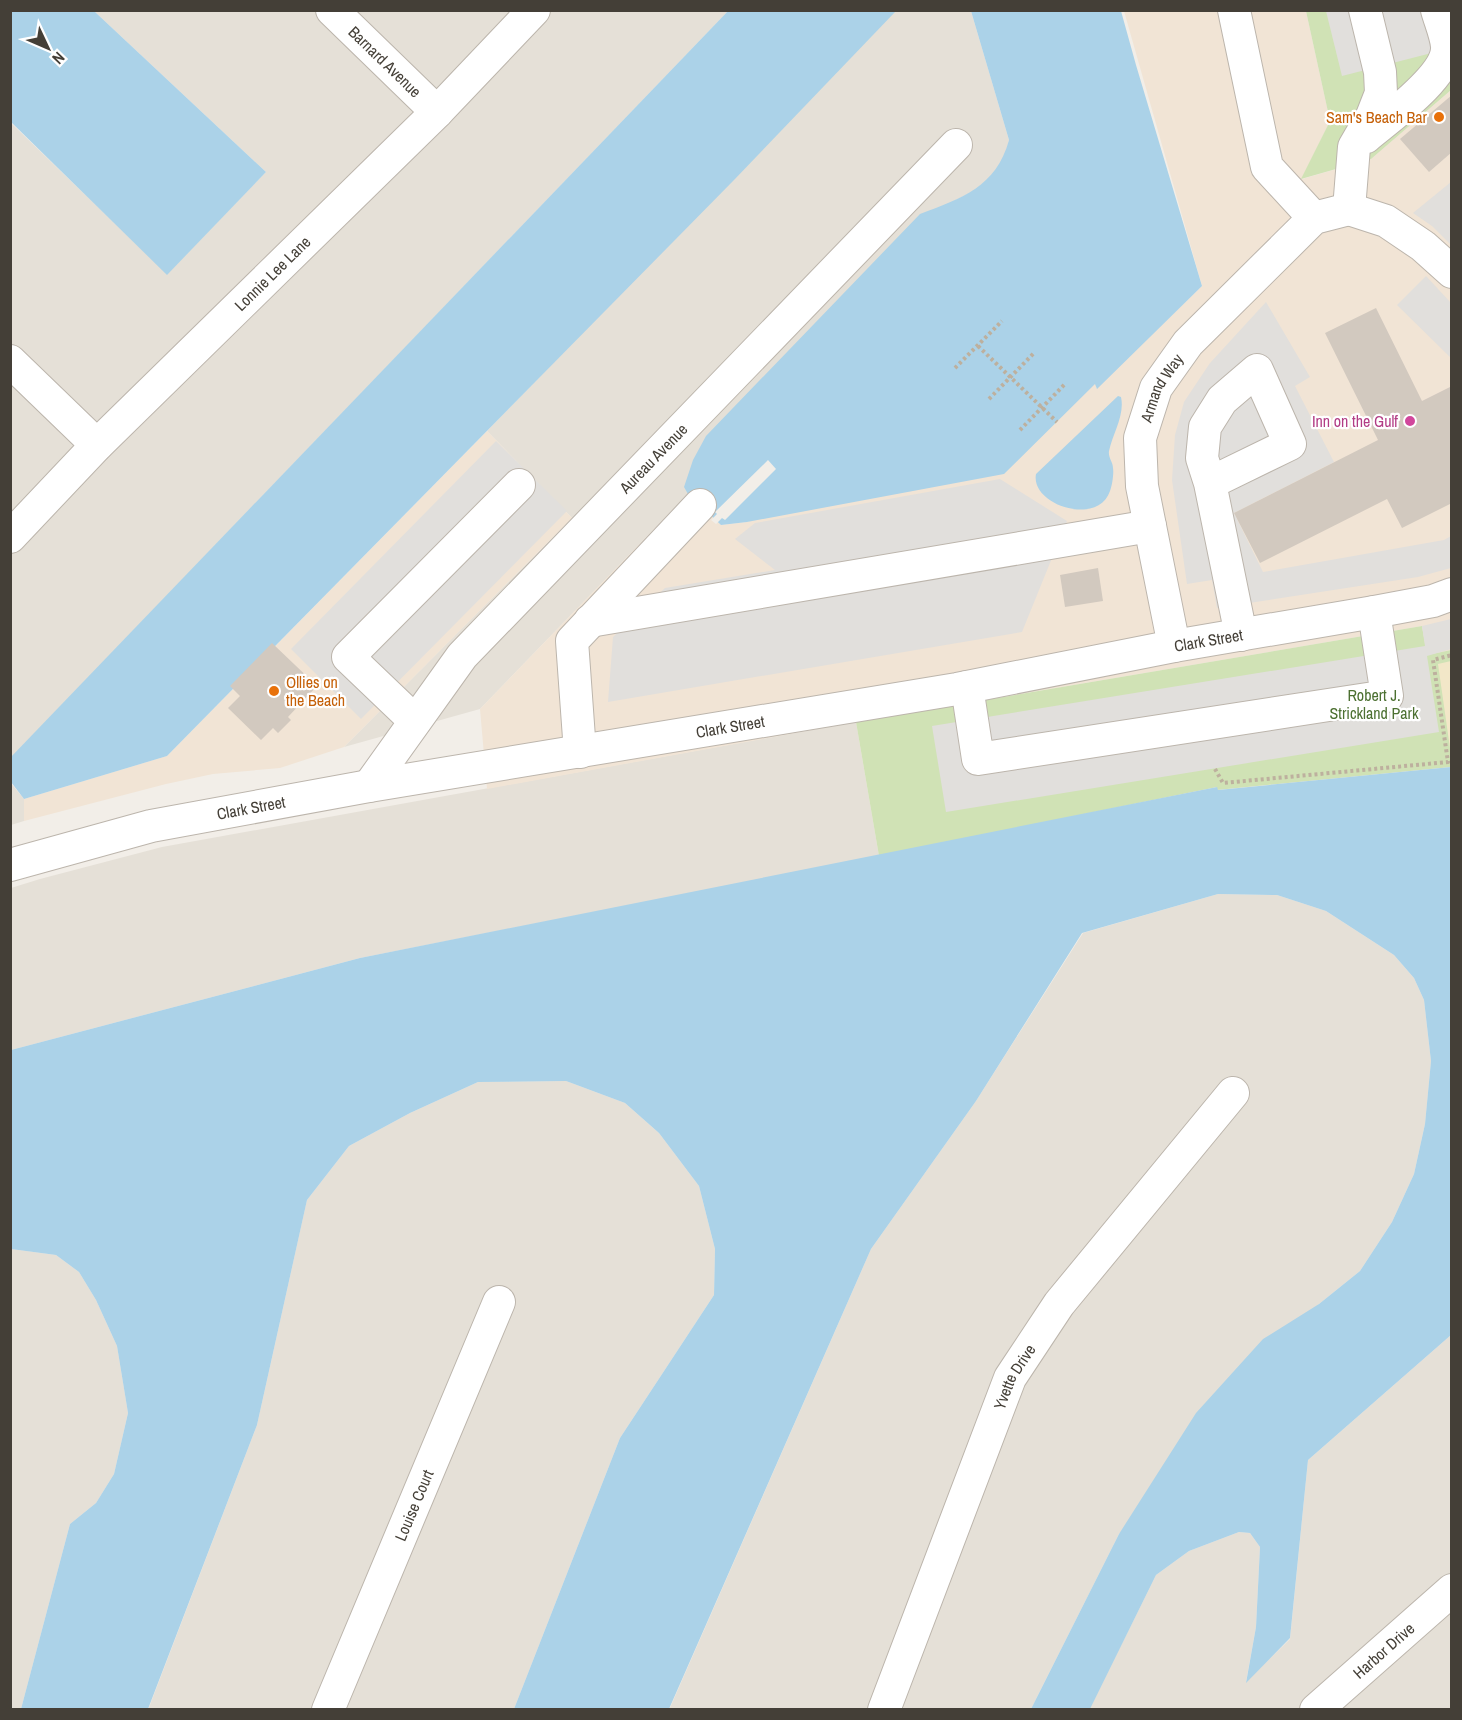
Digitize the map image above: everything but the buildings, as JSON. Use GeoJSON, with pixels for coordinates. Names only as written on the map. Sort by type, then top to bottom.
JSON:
{"type":"FeatureCollection","features":[{"type":"Feature","properties":{"kind":"street","name":"Barnard Avenue"},"geometry":{"type":"LineString","coordinates":[[332,10],[437,112]]}},
{"type":"Feature","properties":{"kind":"street","name":"Lonnie Lee Lane"},"geometry":{"type":"LineString","coordinates":[[10,537],[97,445],[437,112],[534,10]]}},
{"type":"Feature","properties":{"kind":"street"},"geometry":{"type":"LineString","coordinates":[[1234,10],[1267,167],[1314,218],[1349,209],[1386,222],[1423,246],[1452,272]]}},
{"type":"Feature","properties":{"kind":"street"},"geometry":{"type":"LineString","coordinates":[[1349,209],[1354,147],[1372,116],[1381,93],[1380,72],[1365,10]]}},
{"type":"Feature","properties":{"kind":"street"},"geometry":{"type":"LineString","coordinates":[[1354,147],[1427,85],[1441,68],[1447,47],[1437,10]]}},
{"type":"Feature","properties":{"kind":"street","name":"Aureau Avenue"},"geometry":{"type":"LineString","coordinates":[[369,786],[462,656],[957,145]]}},
{"type":"Feature","properties":{"kind":"street","name":"Armand Way"},"geometry":{"type":"LineString","coordinates":[[1174,646],[1142,486],[1140,438],[1156,388],[1188,343],[1314,218]]}},
{"type":"Feature","properties":{"kind":"street"},"geometry":{"type":"LineString","coordinates":[[10,361],[97,445]]}},
{"type":"Feature","properties":{"kind":"street"},"geometry":{"type":"LineString","coordinates":[[1210,483],[1241,635]]}},
{"type":"Feature","properties":{"kind":"street"},"geometry":{"type":"LineString","coordinates":[[415,721],[348,657],[519,485]]}},
{"type":"Feature","properties":{"kind":"street"},"geometry":{"type":"LineString","coordinates":[[580,752],[572,641],[700,505]]}},
{"type":"Feature","properties":{"kind":"street"},"geometry":{"type":"LineString","coordinates":[[590,621],[1150,526]]}},
{"type":"Feature","properties":{"kind":"street","name":"Clark Street"},"geometry":{"type":"LineString","coordinates":[[10,865],[151,826],[369,786],[967,687],[1174,646],[1433,601],[1452,594]]}},
{"type":"Feature","properties":{"kind":"street"},"geometry":{"type":"LineString","coordinates":[[967,687],[978,759],[1387,696],[1374,612]]}},
{"type":"Feature","properties":{"kind":"street","name":"Yvette Drive"},"geometry":{"type":"LineString","coordinates":[[884,1710],[1010,1378],[1059,1304],[1233,1093]]}},
{"type":"Feature","properties":{"kind":"street","name":"Louise Court"},"geometry":{"type":"LineString","coordinates":[[328,1710],[499,1302]]}},
{"type":"Feature","properties":{"kind":"street","name":"Harbor Drive"},"geometry":{"type":"LineString","coordinates":[[1316,1710],[1452,1590]]}},
{"type":"Feature","properties":{"kind":"path"},"geometry":{"type":"LineString","coordinates":[[955,368],[1002,321]]}},
{"type":"Feature","properties":{"kind":"path"},"geometry":{"type":"LineString","coordinates":[[978,346],[1057,422]]}},
{"type":"Feature","properties":{"kind":"path"},"geometry":{"type":"LineString","coordinates":[[989,399],[1034,353]]}},
{"type":"Feature","properties":{"kind":"path"},"geometry":{"type":"LineString","coordinates":[[1020,430],[1065,384]]}},
{"type":"Feature","properties":{"kind":"path"},"geometry":{"type":"LineString","coordinates":[[1215,769],[1222,783],[1448,762],[1433,660],[1452,656]]}},
{"type":"Feature","properties":{"kind":"shaded area"},"geometry":{"type":"Polygon","coordinates":[[[94,11],[728,11],[11,758],[10,122],[167,274],[266,172],[94,11]]]}},
{"type":"Feature","properties":{"kind":"shaded area"},"geometry":{"type":"Polygon","coordinates":[[[895,11],[971,11],[1009,140],[1005,156],[995,172],[977,189],[954,201],[688,494],[480,709],[344,747],[572,518],[487,431],[895,11]]]}},
{"type":"Feature","properties":{"kind":"shaded area"},"geometry":{"type":"Polygon","coordinates":[[[1124,11],[1306,11],[1330,121],[1302,179],[1371,159],[1451,90],[1451,650],[1427,656],[1422,626],[856,722],[487,789],[480,709],[688,494],[721,525],[747,522],[1096,383],[1096,388],[1202,286],[1124,11]]]}},
{"type":"Feature","properties":{"kind":"shaded area"},"geometry":{"type":"Polygon","coordinates":[[[1326,11],[1451,11],[1451,48],[1342,76],[1326,11]]]}},
{"type":"Feature","properties":{"kind":"shaded area"},"geometry":{"type":"Polygon","coordinates":[[[1451,182],[1451,245],[1432,226],[1413,213],[1451,182]]]}},
{"type":"Feature","properties":{"kind":"shaded area"},"geometry":{"type":"Polygon","coordinates":[[[1426,276],[1451,303],[1451,358],[1397,305],[1426,276]]]}},
{"type":"Feature","properties":{"kind":"shaded area"},"geometry":{"type":"Polygon","coordinates":[[[1266,302],[1310,377],[1295,386],[1334,462],[1234,513],[1263,572],[1444,540],[1451,536],[1451,568],[1418,577],[1217,608],[1212,580],[1187,584],[1172,480],[1175,435],[1184,402],[1210,363],[1266,302]]]}},
{"type":"Feature","properties":{"kind":"shaded area"},"geometry":{"type":"Polygon","coordinates":[[[487,431],[572,518],[344,747],[280,768],[213,774],[24,821],[24,799],[167,756],[487,431]]]}},
{"type":"Feature","properties":{"kind":"shaded area"},"geometry":{"type":"Polygon","coordinates":[[[496,441],[567,511],[361,719],[291,649],[496,441]]]}},
{"type":"Feature","properties":{"kind":"shaded area"},"geometry":{"type":"Polygon","coordinates":[[[1000,479],[1067,521],[1022,632],[608,702],[613,637],[665,588],[775,570],[735,539],[755,523],[1000,479]]]}},
{"type":"Feature","properties":{"kind":"shaded area"},"geometry":{"type":"Polygon","coordinates":[[[1451,619],[1451,649],[1427,656],[1439,732],[946,812],[932,726],[1425,646],[1422,626],[1451,619]]]}},
{"type":"Feature","properties":{"kind":"shaded area"},"geometry":{"type":"Polygon","coordinates":[[[856,722],[879,856],[360,958],[11,1050],[11,888],[162,847],[856,722]]]}},
{"type":"Feature","properties":{"kind":"shaded area"},"geometry":{"type":"Polygon","coordinates":[[[10,782],[24,799],[24,821],[11,825],[10,782]]]}},
{"type":"Feature","properties":{"kind":"shaded area"},"geometry":{"type":"Polygon","coordinates":[[[1218,894],[1277,895],[1326,911],[1394,955],[1414,978],[1424,1000],[1431,1061],[1425,1124],[1414,1174],[1392,1222],[1360,1271],[1319,1304],[1119,1534],[1031,1709],[669,1710],[871,1249],[976,1101],[1083,933],[1218,894]]]}},
{"type":"Feature","properties":{"kind":"shaded area"},"geometry":{"type":"Polygon","coordinates":[[[566,1081],[625,1103],[659,1133],[699,1186],[715,1249],[714,1295],[620,1438],[514,1709],[148,1710],[257,1425],[307,1200],[349,1146],[410,1113],[478,1082],[566,1081]]]}},
{"type":"Feature","properties":{"kind":"shaded area"},"geometry":{"type":"Polygon","coordinates":[[[11,1249],[56,1255],[79,1272],[96,1300],[117,1346],[128,1413],[114,1474],[96,1503],[70,1524],[21,1709],[11,1710],[11,1249]]]}},
{"type":"Feature","properties":{"kind":"shaded area"},"geometry":{"type":"Polygon","coordinates":[[[1451,1335],[1451,1709],[1089,1710],[1156,1575],[1189,1551],[1239,1532],[1250,1533],[1260,1547],[1256,1627],[1246,1682],[1290,1639],[1308,1460],[1451,1335]]]}},
{"type":"Feature","properties":{"kind":"green space"},"geometry":{"type":"Polygon","coordinates":[[[1306,11],[1451,11],[1451,90],[1371,159],[1301,179],[1330,121],[1306,11]]]}},
{"type":"Feature","properties":{"kind":"green space","name":"Robert J. Strickland Park"},"geometry":{"type":"Polygon","coordinates":[[[1422,626],[1427,655],[1451,650],[1451,767],[1217,790],[1217,787],[879,856],[856,722],[1422,626]]]}},
{"type":"Feature","properties":{"kind":"sand"},"geometry":{"type":"Polygon","coordinates":[[[1451,661],[1452,754],[1451,755],[1438,664],[1451,661]]]}},
{"type":"Feature","properties":{"kind":"water"},"geometry":{"type":"Polygon","coordinates":[[[10,11],[94,11],[266,172],[167,275],[11,122],[10,11]]]}},
{"type":"Feature","properties":{"kind":"water"},"geometry":{"type":"Polygon","coordinates":[[[728,11],[896,11],[734,180],[167,756],[24,799],[11,782],[10,758],[728,11]]]}},
{"type":"Feature","properties":{"kind":"water"},"geometry":{"type":"Polygon","coordinates":[[[971,11],[1121,11],[1202,286],[1097,389],[1095,384],[1004,474],[721,525],[688,494],[684,487],[693,460],[706,436],[920,214],[975,189],[996,169],[1003,156],[1009,140],[971,11]]]}},
{"type":"Feature","properties":{"kind":"water"},"geometry":{"type":"Polygon","coordinates":[[[1118,396],[1121,397],[1122,404],[1109,451],[1113,480],[1110,491],[1103,502],[1093,508],[1080,510],[1066,508],[1043,495],[1037,485],[1036,474],[1118,396]]]}},
{"type":"Feature","properties":{"kind":"water"},"geometry":{"type":"Polygon","coordinates":[[[1451,767],[1451,1335],[1308,1460],[1290,1638],[1246,1683],[1256,1627],[1260,1547],[1250,1533],[1239,1532],[1189,1551],[1156,1575],[1090,1709],[1031,1709],[1119,1534],[1196,1413],[1263,1339],[1319,1304],[1360,1271],[1392,1222],[1414,1174],[1425,1124],[1431,1061],[1424,1000],[1414,978],[1394,955],[1326,911],[1277,895],[1218,894],[1082,933],[976,1101],[871,1249],[669,1709],[514,1709],[620,1438],[714,1295],[715,1249],[699,1186],[659,1133],[625,1103],[566,1081],[478,1082],[410,1113],[349,1146],[307,1200],[257,1425],[148,1709],[21,1709],[70,1524],[96,1503],[114,1474],[128,1413],[117,1346],[96,1300],[79,1272],[56,1255],[11,1249],[11,1050],[360,958],[1217,787],[1218,790],[1451,767]]]}},
{"type":"Feature","properties":{"kind":"pier"},"geometry":{"type":"Polygon","coordinates":[[[768,460],[776,469],[725,520],[722,518],[716,524],[711,520],[717,514],[715,512],[768,460]]]}},
{"type":"Feature","properties":{"kind":"place","name":"Sam's Beach Bar"},"geometry":{"type":"Point","coordinates":[1439,117]}},
{"type":"Feature","properties":{"kind":"place","name":"Inn on the Gulf"},"geometry":{"type":"Point","coordinates":[1410,421]}},
{"type":"Feature","properties":{"kind":"place","name":"Ollies on the Beach"},"geometry":{"type":"Point","coordinates":[274,691]}}]}
